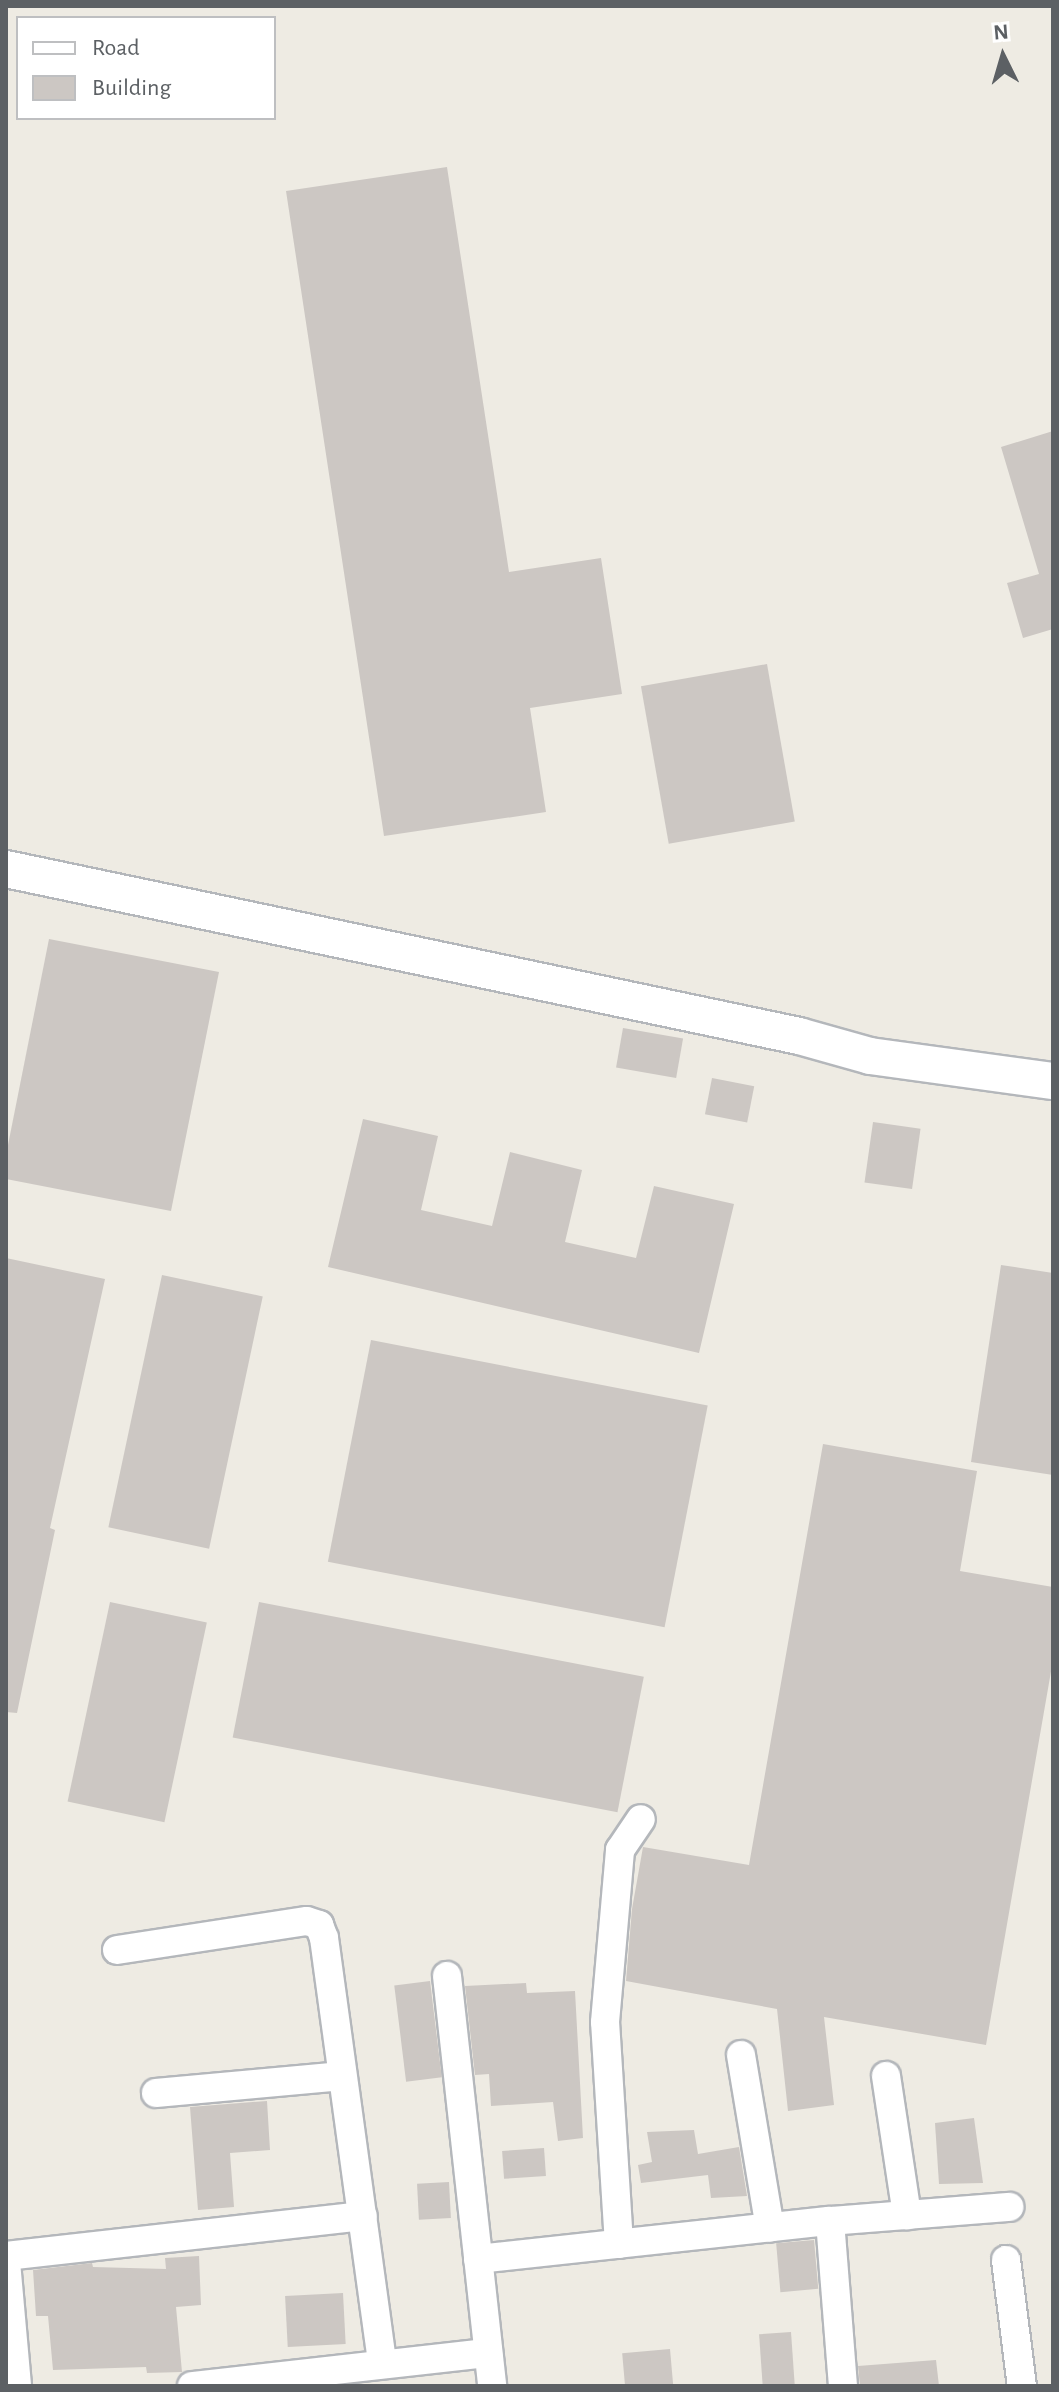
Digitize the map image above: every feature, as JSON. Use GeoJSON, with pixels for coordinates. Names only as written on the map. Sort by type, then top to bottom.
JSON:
{"type":"FeatureCollection","features":[{"type":"Feature","properties":{"kind":"street"},"geometry":{"type":"LineString","coordinates":[[6,869],[799,1036],[870,1056],[1053,1081]]}},
{"type":"Feature","properties":{"kind":"street"},"geometry":{"type":"LineString","coordinates":[[619,2244],[605,2022],[620,1850],[641,1819]]}},
{"type":"Feature","properties":{"kind":"street"},"geometry":{"type":"LineString","coordinates":[[117,1950],[307,1921],[319,1925],[324,1938],[382,2364]]}},
{"type":"Feature","properties":{"kind":"street"},"geometry":{"type":"LineString","coordinates":[[447,1976],[492,2386]]}},
{"type":"Feature","properties":{"kind":"street"},"geometry":{"type":"LineString","coordinates":[[741,2055],[770,2228]]}},
{"type":"Feature","properties":{"kind":"street"},"geometry":{"type":"LineString","coordinates":[[156,2093],[342,2076]]}},
{"type":"Feature","properties":{"kind":"street"},"geometry":{"type":"LineString","coordinates":[[886,2076],[907,2215]]}},
{"type":"Feature","properties":{"kind":"street"},"geometry":{"type":"LineString","coordinates":[[478,2259],[830,2221],[1009,2207]]}},
{"type":"Feature","properties":{"kind":"street"},"geometry":{"type":"LineString","coordinates":[[17,2386],[6,2259],[363,2216]]}},
{"type":"Feature","properties":{"kind":"street"},"geometry":{"type":"LineString","coordinates":[[830,2221],[843,2386]]}},
{"type":"Feature","properties":{"kind":"street"},"geometry":{"type":"LineString","coordinates":[[1006,2260],[1022,2386]]}},
{"type":"Feature","properties":{"kind":"street"},"geometry":{"type":"LineString","coordinates":[[192,2386],[488,2353]]}},
{"type":"Feature","properties":{"kind":"building"},"geometry":{"type":"Polygon","coordinates":[[[447,167],[509,572],[601,558],[622,694],[530,708],[546,812],[384,836],[286,191],[447,167]]]}},
{"type":"Feature","properties":{"kind":"building"},"geometry":{"type":"Polygon","coordinates":[[[1053,431],[1053,629],[1023,638],[1007,583],[1039,574],[1001,447],[1053,431]]]}},
{"type":"Feature","properties":{"kind":"building"},"geometry":{"type":"Polygon","coordinates":[[[767,664],[795,822],[669,844],[641,686],[767,664]]]}},
{"type":"Feature","properties":{"kind":"building"},"geometry":{"type":"Polygon","coordinates":[[[49,939],[219,972],[171,1211],[6,1179],[6,1155],[49,939]]]}},
{"type":"Feature","properties":{"kind":"building"},"geometry":{"type":"Polygon","coordinates":[[[623,1028],[683,1039],[676,1078],[616,1067],[623,1028]]]}},
{"type":"Feature","properties":{"kind":"building"},"geometry":{"type":"Polygon","coordinates":[[[712,1078],[754,1086],[747,1123],[705,1114],[712,1078]]]}},
{"type":"Feature","properties":{"kind":"building"},"geometry":{"type":"Polygon","coordinates":[[[363,1119],[438,1136],[421,1210],[492,1226],[510,1152],[582,1170],[565,1242],[636,1258],[654,1186],[734,1204],[699,1353],[328,1267],[363,1119]]]}},
{"type":"Feature","properties":{"kind":"building"},"geometry":{"type":"Polygon","coordinates":[[[873,1122],[921,1129],[912,1189],[865,1182],[873,1122]]]}},
{"type":"Feature","properties":{"kind":"building"},"geometry":{"type":"Polygon","coordinates":[[[6,1258],[105,1279],[50,1528],[55,1530],[17,1713],[6,1712],[6,1258]]]}},
{"type":"Feature","properties":{"kind":"building"},"geometry":{"type":"Polygon","coordinates":[[[1001,1265],[1053,1273],[1053,1475],[971,1462],[1001,1265]]]}},
{"type":"Feature","properties":{"kind":"building"},"geometry":{"type":"Polygon","coordinates":[[[162,1275],[263,1296],[209,1549],[108,1527],[162,1275]]]}},
{"type":"Feature","properties":{"kind":"building"},"geometry":{"type":"Polygon","coordinates":[[[371,1340],[708,1405],[665,1627],[328,1562],[371,1340]]]}},
{"type":"Feature","properties":{"kind":"building"},"geometry":{"type":"Polygon","coordinates":[[[823,1444],[977,1471],[960,1571],[1053,1587],[1053,1660],[986,2045],[824,2017],[834,2105],[788,2111],[777,2009],[626,1981],[632,1909],[643,1847],[749,1865],[823,1444]]]}},
{"type":"Feature","properties":{"kind":"building"},"geometry":{"type":"Polygon","coordinates":[[[110,1602],[207,1623],[164,1822],[68,1802],[110,1602]]]}},
{"type":"Feature","properties":{"kind":"building"},"geometry":{"type":"Polygon","coordinates":[[[259,1602],[644,1677],[617,1812],[233,1737],[259,1602]]]}},
{"type":"Feature","properties":{"kind":"building"},"geometry":{"type":"Polygon","coordinates":[[[430,1981],[442,2077],[406,2082],[394,1985],[430,1981]]]}},
{"type":"Feature","properties":{"kind":"building"},"geometry":{"type":"Polygon","coordinates":[[[526,1983],[527,1993],[575,1991],[583,2138],[558,2141],[553,2102],[491,2106],[489,2074],[475,2075],[465,1986],[526,1983]]]}},
{"type":"Feature","properties":{"kind":"building"},"geometry":{"type":"Polygon","coordinates":[[[267,2101],[270,2150],[230,2153],[234,2207],[198,2210],[190,2107],[267,2101]]]}},
{"type":"Feature","properties":{"kind":"building"},"geometry":{"type":"Polygon","coordinates":[[[974,2118],[983,2183],[939,2184],[935,2123],[974,2118]]]}},
{"type":"Feature","properties":{"kind":"building"},"geometry":{"type":"Polygon","coordinates":[[[694,2130],[698,2154],[739,2147],[747,2196],[711,2198],[708,2175],[641,2183],[638,2165],[652,2162],[647,2132],[694,2130]]]}},
{"type":"Feature","properties":{"kind":"building"},"geometry":{"type":"Polygon","coordinates":[[[544,2148],[546,2176],[504,2179],[502,2151],[544,2148]]]}},
{"type":"Feature","properties":{"kind":"building"},"geometry":{"type":"Polygon","coordinates":[[[449,2182],[451,2218],[419,2220],[417,2184],[449,2182]]]}},
{"type":"Feature","properties":{"kind":"building"},"geometry":{"type":"Polygon","coordinates":[[[814,2240],[818,2289],[780,2292],[776,2243],[814,2240]]]}},
{"type":"Feature","properties":{"kind":"building"},"geometry":{"type":"Polygon","coordinates":[[[199,2256],[201,2305],[176,2307],[182,2372],[147,2373],[146,2367],[53,2370],[48,2316],[36,2316],[33,2270],[92,2263],[93,2267],[166,2269],[165,2258],[199,2256]]]}},
{"type":"Feature","properties":{"kind":"building"},"geometry":{"type":"Polygon","coordinates":[[[343,2293],[346,2344],[288,2347],[285,2296],[343,2293]]]}},
{"type":"Feature","properties":{"kind":"building"},"geometry":{"type":"Polygon","coordinates":[[[791,2332],[795,2386],[763,2386],[759,2334],[791,2332]]]}},
{"type":"Feature","properties":{"kind":"building"},"geometry":{"type":"Polygon","coordinates":[[[670,2349],[673,2386],[625,2386],[622,2353],[670,2349]]]}},
{"type":"Feature","properties":{"kind":"building"},"geometry":{"type":"Polygon","coordinates":[[[936,2360],[939,2386],[860,2386],[858,2366],[936,2360]]]}}]}
